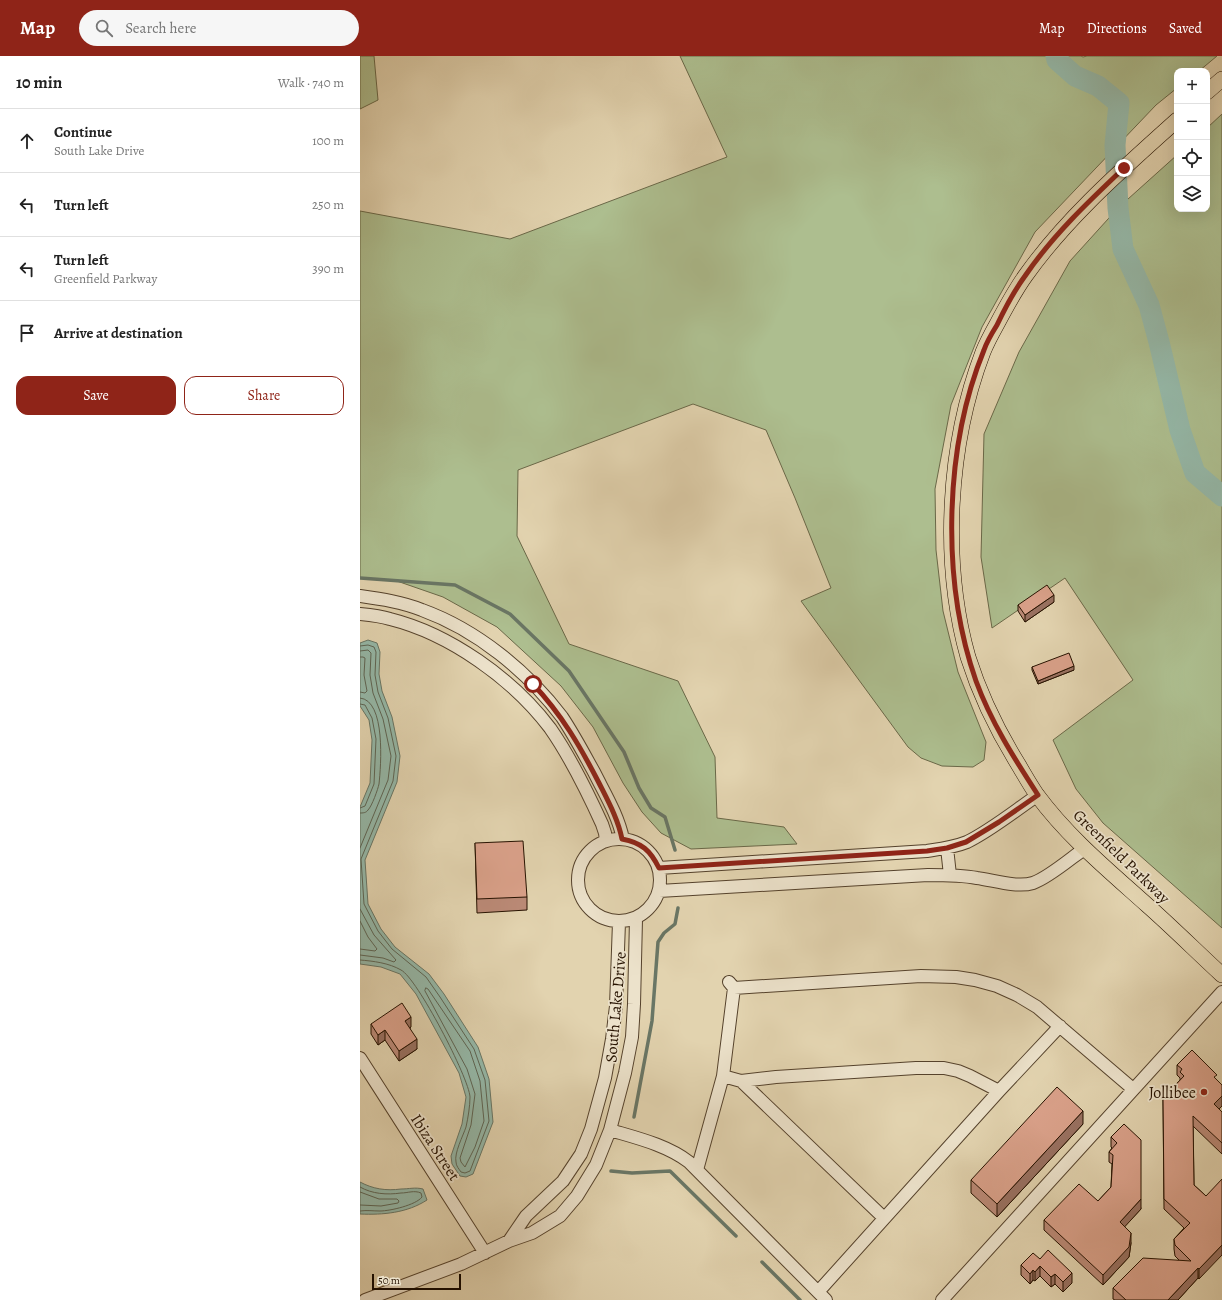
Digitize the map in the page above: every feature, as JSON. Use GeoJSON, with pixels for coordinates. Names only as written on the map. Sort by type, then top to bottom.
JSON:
{"type":"FeatureCollection","features":[{"type":"Feature","properties":{"kind":"main road"},"geometry":{"type":"LineString","coordinates":[[1210,89],[1222,79]]}},
{"type":"Feature","properties":{"kind":"main road","name":"Greenfield Parkway"},"geometry":{"type":"LineString","coordinates":[[1174,123],[1085,205],[1053,239],[1024,277],[1003,312],[984,349],[971,386],[960,432],[952,496],[952,550],[956,604],[969,658],[977,682],[994,723],[1038,795],[1084,849],[1157,914],[1222,975]]}},
{"type":"Feature","properties":{"kind":"street"},"geometry":{"type":"LineString","coordinates":[[360,596],[393,601],[422,610],[453,624],[484,643],[512,664],[533,684],[562,718],[584,753],[617,820],[622,839]]}},
{"type":"Feature","properties":{"kind":"street"},"geometry":{"type":"LineString","coordinates":[[360,614],[390,619],[446,640],[485,665],[520,694],[550,728],[571,762],[602,824],[606,841]]}},
{"type":"Feature","properties":{"kind":"street"},"geometry":{"type":"LineString","coordinates":[[659,868],[927,851],[947,848],[966,842],[999,822],[1038,795]]}},
{"type":"Feature","properties":{"kind":"street"},"geometry":{"type":"LineString","coordinates":[[622,839],[633,841],[644,847],[653,856],[659,868],[660,891],[655,902],[647,912],[636,918],[619,922],[608,920],[592,912],[580,893],[578,882],[579,871],[589,852],[596,846],[606,841],[622,839]]}},
{"type":"Feature","properties":{"kind":"street"},"geometry":{"type":"LineString","coordinates":[[947,848],[950,875]]}},
{"type":"Feature","properties":{"kind":"street"},"geometry":{"type":"LineString","coordinates":[[660,891],[920,875],[977,877],[1020,885],[1032,883],[1046,876],[1084,849]]}},
{"type":"Feature","properties":{"kind":"street","name":"South Lake Drive"},"geometry":{"type":"LineString","coordinates":[[366,1300],[532,1233],[560,1216],[577,1196],[596,1165],[610,1130],[625,1073],[632,1038],[636,918]]}},
{"type":"Feature","properties":{"kind":"street","name":"South Lake Drive"},"geometry":{"type":"LineString","coordinates":[[509,1241],[526,1216],[563,1181],[581,1154],[591,1129],[605,1078],[612,1039],[616,1006],[619,922]]}},
{"type":"Feature","properties":{"kind":"street"},"geometry":{"type":"LineString","coordinates":[[696,1170],[723,1076],[731,985],[922,976],[956,977],[975,980],[996,986],[1017,995],[1037,1007],[1133,1089]]}},
{"type":"Feature","properties":{"kind":"street"},"geometry":{"type":"LineString","coordinates":[[942,1300],[1222,992]]}},
{"type":"Feature","properties":{"kind":"street"},"geometry":{"type":"LineString","coordinates":[[610,1130],[651,1143],[679,1155],[696,1170],[822,1296],[884,1218],[1060,1026]]}},
{"type":"Feature","properties":{"kind":"street","name":"Ibiza Street"},"geometry":{"type":"LineString","coordinates":[[360,1058],[485,1253]]}},
{"type":"Feature","properties":{"kind":"street"},"geometry":{"type":"LineString","coordinates":[[723,1076],[742,1081],[776,1077],[916,1068],[944,1068],[970,1076],[999,1091]]}},
{"type":"Feature","properties":{"kind":"street"},"geometry":{"type":"LineString","coordinates":[[742,1081],[884,1218]]}},
{"type":"Feature","properties":{"kind":"shaded area"},"geometry":{"type":"Polygon","coordinates":[[[360,56],[374,56],[378,100],[360,109],[360,56]]]}},
{"type":"Feature","properties":{"kind":"shaded area"},"geometry":{"type":"Polygon","coordinates":[[[680,56],[1217,56],[1203,68],[1174,68],[1174,90],[1156,105],[1035,232],[982,327],[951,405],[935,489],[936,550],[943,611],[958,672],[986,742],[984,760],[973,767],[942,766],[921,758],[908,747],[801,601],[831,588],[766,430],[693,404],[518,470],[517,536],[569,644],[678,681],[715,757],[717,818],[784,827],[797,844],[691,849],[661,833],[642,812],[623,783],[593,727],[561,686],[497,627],[443,597],[394,580],[360,578],[360,211],[510,239],[727,157],[680,56]]]}},
{"type":"Feature","properties":{"kind":"shaded area"},"geometry":{"type":"Polygon","coordinates":[[[1222,114],[1222,928],[1103,823],[1076,789],[1053,740],[1133,680],[1065,578],[992,628],[981,557],[984,434],[1019,352],[1070,261],[1118,208],[1174,158],[1174,212],[1210,212],[1210,125],[1222,114]]]}},
{"type":"Feature","properties":{"kind":"water"},"geometry":{"type":"Polygon","coordinates":[[[368,640],[377,643],[380,652],[379,674],[382,691],[392,717],[400,756],[397,782],[365,860],[368,904],[381,929],[395,947],[429,974],[444,994],[478,1047],[489,1079],[493,1122],[473,1174],[466,1177],[460,1176],[452,1164],[451,1156],[462,1124],[466,1097],[459,1073],[416,994],[400,974],[381,967],[360,964],[360,807],[370,783],[372,740],[369,720],[360,706],[360,643],[368,640]]]}},
{"type":"Feature","properties":{"kind":"water"},"geometry":{"type":"Polygon","coordinates":[[[360,1182],[385,1190],[415,1188],[423,1189],[427,1200],[411,1208],[395,1212],[360,1214],[360,1182]]]}},
{"type":"Feature","properties":{"kind":"building"},"geometry":{"type":"Polygon","coordinates":[[[1047,585],[1054,595],[1025,615],[1018,605],[1047,585]]]}},
{"type":"Feature","properties":{"kind":"building"},"geometry":{"type":"Polygon","coordinates":[[[1069,653],[1074,666],[1038,681],[1032,667],[1069,653]]]}},
{"type":"Feature","properties":{"kind":"building"},"geometry":{"type":"Polygon","coordinates":[[[523,841],[527,897],[477,899],[475,843],[523,841]]]}},
{"type":"Feature","properties":{"kind":"building"},"geometry":{"type":"Polygon","coordinates":[[[402,1003],[411,1017],[405,1021],[417,1039],[399,1051],[385,1030],[378,1035],[371,1024],[402,1003]]]}},
{"type":"Feature","properties":{"kind":"building"},"geometry":{"type":"Polygon","coordinates":[[[1192,1050],[1217,1075],[1214,1077],[1222,1085],[1222,1096],[1214,1104],[1222,1112],[1222,1143],[1193,1116],[1194,1185],[1206,1196],[1222,1179],[1222,1245],[1168,1300],[1126,1300],[1113,1288],[1143,1258],[1191,1261],[1175,1245],[1174,1239],[1190,1223],[1164,1199],[1163,1098],[1184,1076],[1180,1072],[1182,1069],[1177,1065],[1192,1050]]]}},
{"type":"Feature","properties":{"kind":"building"},"geometry":{"type":"Polygon","coordinates":[[[1057,1087],[1083,1111],[997,1204],[971,1180],[1057,1087]]]}},
{"type":"Feature","properties":{"kind":"building"},"geometry":{"type":"Polygon","coordinates":[[[1124,1124],[1141,1140],[1141,1199],[1120,1222],[1131,1233],[1129,1247],[1103,1275],[1044,1220],[1079,1184],[1098,1201],[1111,1187],[1113,1155],[1109,1152],[1117,1143],[1111,1137],[1124,1124]]]}},
{"type":"Feature","properties":{"kind":"building"},"geometry":{"type":"Polygon","coordinates":[[[1048,1250],[1072,1273],[1063,1282],[1055,1274],[1051,1277],[1040,1266],[1035,1272],[1033,1270],[1030,1274],[1021,1265],[1033,1253],[1040,1259],[1048,1250]]]}},
{"type":"Feature","properties":{"kind":"waterway"},"geometry":{"type":"LineString","coordinates":[[1056,56],[1057,60],[1075,76],[1098,86],[1119,103],[1115,145],[1118,208],[1123,249],[1149,305],[1180,430],[1195,473],[1222,496]]}},
{"type":"Feature","properties":{"kind":"waterway"},"geometry":{"type":"LineString","coordinates":[[360,578],[455,585],[510,614],[569,671],[624,752],[639,788],[651,808],[665,817],[675,850]]}},
{"type":"Feature","properties":{"kind":"waterway"},"geometry":{"type":"LineString","coordinates":[[634,1117],[652,1021],[658,942],[664,933],[675,924],[678,908]]}},
{"type":"Feature","properties":{"kind":"waterway"},"geometry":{"type":"LineString","coordinates":[[611,1171],[632,1173],[670,1171],[736,1236]]}},
{"type":"Feature","properties":{"kind":"waterway"},"geometry":{"type":"LineString","coordinates":[[762,1262],[800,1300]]}},
{"type":"Feature","properties":{"kind":"place","name":"Jollibee"},"geometry":{"type":"Point","coordinates":[1204,1092]}},
{"type":"Feature","properties":{"kind":"route"},"geometry":{"type":"LineString","coordinates":[[533,684],[562,718],[584,753],[617,820],[622,839],[633,841],[644,847],[653,856],[659,868],[927,851],[947,848],[966,842],[999,822],[1038,795],[994,723],[977,682],[963,637],[956,604],[952,550],[952,496],[960,432],[971,386],[984,349],[1003,312],[1024,277],[1053,239],[1085,205],[1124,168]]}}]}
